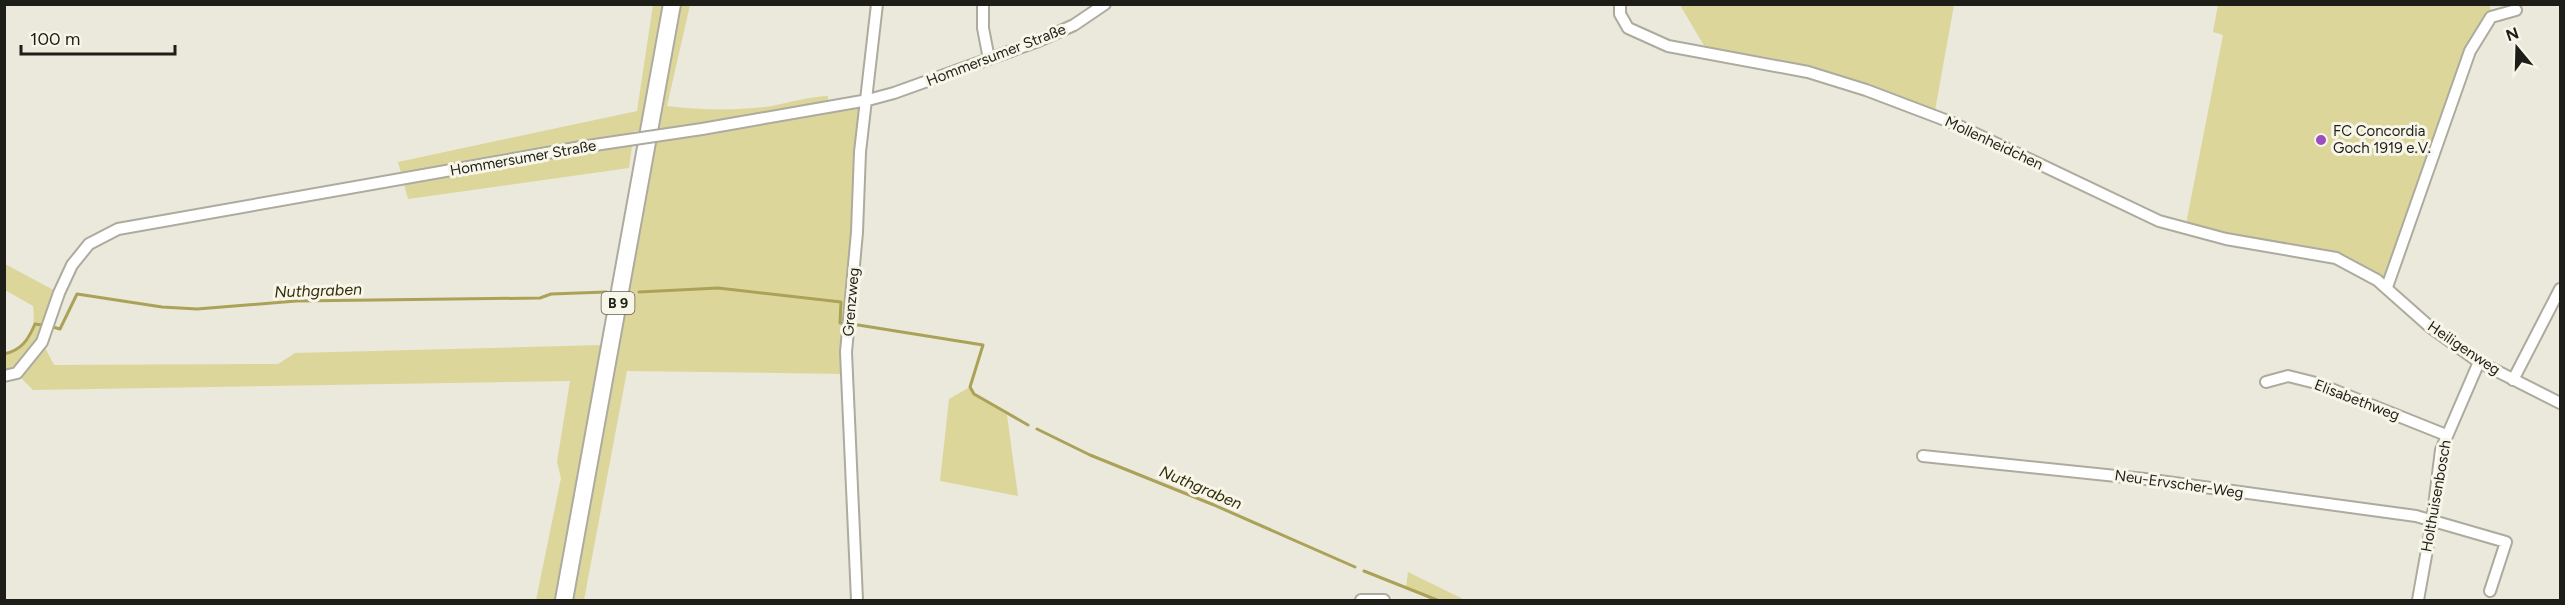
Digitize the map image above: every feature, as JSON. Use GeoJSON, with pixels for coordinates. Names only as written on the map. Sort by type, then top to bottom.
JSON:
{"type":"FeatureCollection","features":[{"type":"Feature","properties":{"kind":"main road","name":"B 9"},"geometry":{"type":"LineString","coordinates":[[564,600],[672,4]]}},
{"type":"Feature","properties":{"kind":"street","name":"Grenzweg"},"geometry":{"type":"LineString","coordinates":[[857,600],[846,352],[860,152],[868,100],[877,4]]}},
{"type":"Feature","properties":{"kind":"street"},"geometry":{"type":"LineString","coordinates":[[983,4],[983,28],[989,59]]}},
{"type":"Feature","properties":{"kind":"street","name":"Hommersumer Straße"},"geometry":{"type":"LineString","coordinates":[[4,375],[17,374],[42,342],[59,293],[72,265],[89,244],[118,229],[581,147],[868,100],[989,59],[1074,25],[1105,4]]}},
{"type":"Feature","properties":{"kind":"street","name":"Mollenheidchen"},"geometry":{"type":"LineString","coordinates":[[1620,4],[1620,14],[1628,28],[1668,46],[1808,72],[1866,90],[1953,123],[2159,221],[2226,239],[2336,258],[2378,280]]}},
{"type":"Feature","properties":{"kind":"street"},"geometry":{"type":"LineString","coordinates":[[2387,287],[2470,51],[2491,17],[2516,10]]}},
{"type":"Feature","properties":{"kind":"street","name":"Heiligenweg"},"geometry":{"type":"LineString","coordinates":[[2378,280],[2430,327],[2479,362],[2560,403]]}},
{"type":"Feature","properties":{"kind":"street"},"geometry":{"type":"LineString","coordinates":[[2513,380],[2560,289]]}},
{"type":"Feature","properties":{"kind":"street","name":"Holthuisenbosch"},"geometry":{"type":"LineString","coordinates":[[2418,600],[2432,522],[2441,450],[2479,362]]}},
{"type":"Feature","properties":{"kind":"street","name":"Elisabethweg"},"geometry":{"type":"LineString","coordinates":[[2266,382],[2288,376],[2316,383],[2446,435]]}},
{"type":"Feature","properties":{"kind":"street","name":"Neu-Ervscher-Weg"},"geometry":{"type":"LineString","coordinates":[[1923,456],[2145,479],[2416,516],[2506,542],[2490,591]]}},
{"type":"Feature","properties":{"kind":"street"},"geometry":{"type":"LineString","coordinates":[[1362,600],[1384,600]]}},
{"type":"Feature","properties":{"kind":"shaded area"},"geometry":{"type":"Polygon","coordinates":[[[653,5],[664,5],[642,131],[634,131],[629,168],[408,199],[398,162],[637,111],[653,5]]]}},
{"type":"Feature","properties":{"kind":"shaded area"},"geometry":{"type":"Polygon","coordinates":[[[679,5],[690,5],[667,106],[746,109],[828,96],[828,107],[868,100],[847,374],[627,371],[584,600],[573,600],[679,5]]]}},
{"type":"Feature","properties":{"kind":"shaded area"},"geometry":{"type":"Polygon","coordinates":[[[1680,5],[1954,5],[1934,116],[1867,90],[1709,54],[1680,5]]]}},
{"type":"Feature","properties":{"kind":"shaded area","name":"FC Concordia Goch 1919 e.V."},"geometry":{"type":"Polygon","coordinates":[[[2218,5],[2490,5],[2491,17],[2470,51],[2387,287],[2336,258],[2185,229],[2223,35],[2213,32],[2218,5]]]}},
{"type":"Feature","properties":{"kind":"shaded area"},"geometry":{"type":"Polygon","coordinates":[[[5,264],[59,293],[42,342],[54,365],[278,364],[295,353],[601,345],[556,600],[536,600],[561,478],[557,462],[570,381],[33,390],[17,374],[5,376],[5,354],[21,348],[26,343],[32,330],[34,314],[33,306],[5,290],[5,264]]]}},
{"type":"Feature","properties":{"kind":"shaded area"},"geometry":{"type":"Polygon","coordinates":[[[970,387],[974,394],[1007,415],[1018,496],[940,481],[949,399],[970,387]]]}},
{"type":"Feature","properties":{"kind":"shaded area"},"geometry":{"type":"Polygon","coordinates":[[[1408,572],[1465,600],[1430,600],[1429,596],[1406,587],[1408,572]]]}},
{"type":"Feature","properties":{"kind":"waterway","name":"Nuthgraben"},"geometry":{"type":"LineString","coordinates":[[639,292],[718,288],[841,302],[840,323],[844,323]]}},
{"type":"Feature","properties":{"kind":"waterway","name":"Nuthgraben"},"geometry":{"type":"LineString","coordinates":[[53,327],[60,329],[77,294],[162,307],[197,309],[296,301],[540,298],[551,294],[606,292]]}},
{"type":"Feature","properties":{"kind":"waterway","name":"Nuthgraben"},"geometry":{"type":"LineString","coordinates":[[4,354],[24,344],[35,324],[42,325]]}},
{"type":"Feature","properties":{"kind":"waterway","name":"Nuthgraben"},"geometry":{"type":"LineString","coordinates":[[852,324],[983,345],[970,387],[974,394],[1028,425]]}},
{"type":"Feature","properties":{"kind":"waterway","name":"Nuthgraben"},"geometry":{"type":"LineString","coordinates":[[1037,429],[1090,455],[1214,505],[1355,567]]}},
{"type":"Feature","properties":{"kind":"waterway","name":"Nuthgraben"},"geometry":{"type":"LineString","coordinates":[[1364,571],[1437,600]]}},
{"type":"Feature","properties":{"kind":"place","name":"FC Concordia Goch 1919 e.V."},"geometry":{"type":"Point","coordinates":[2321,140]}}]}
